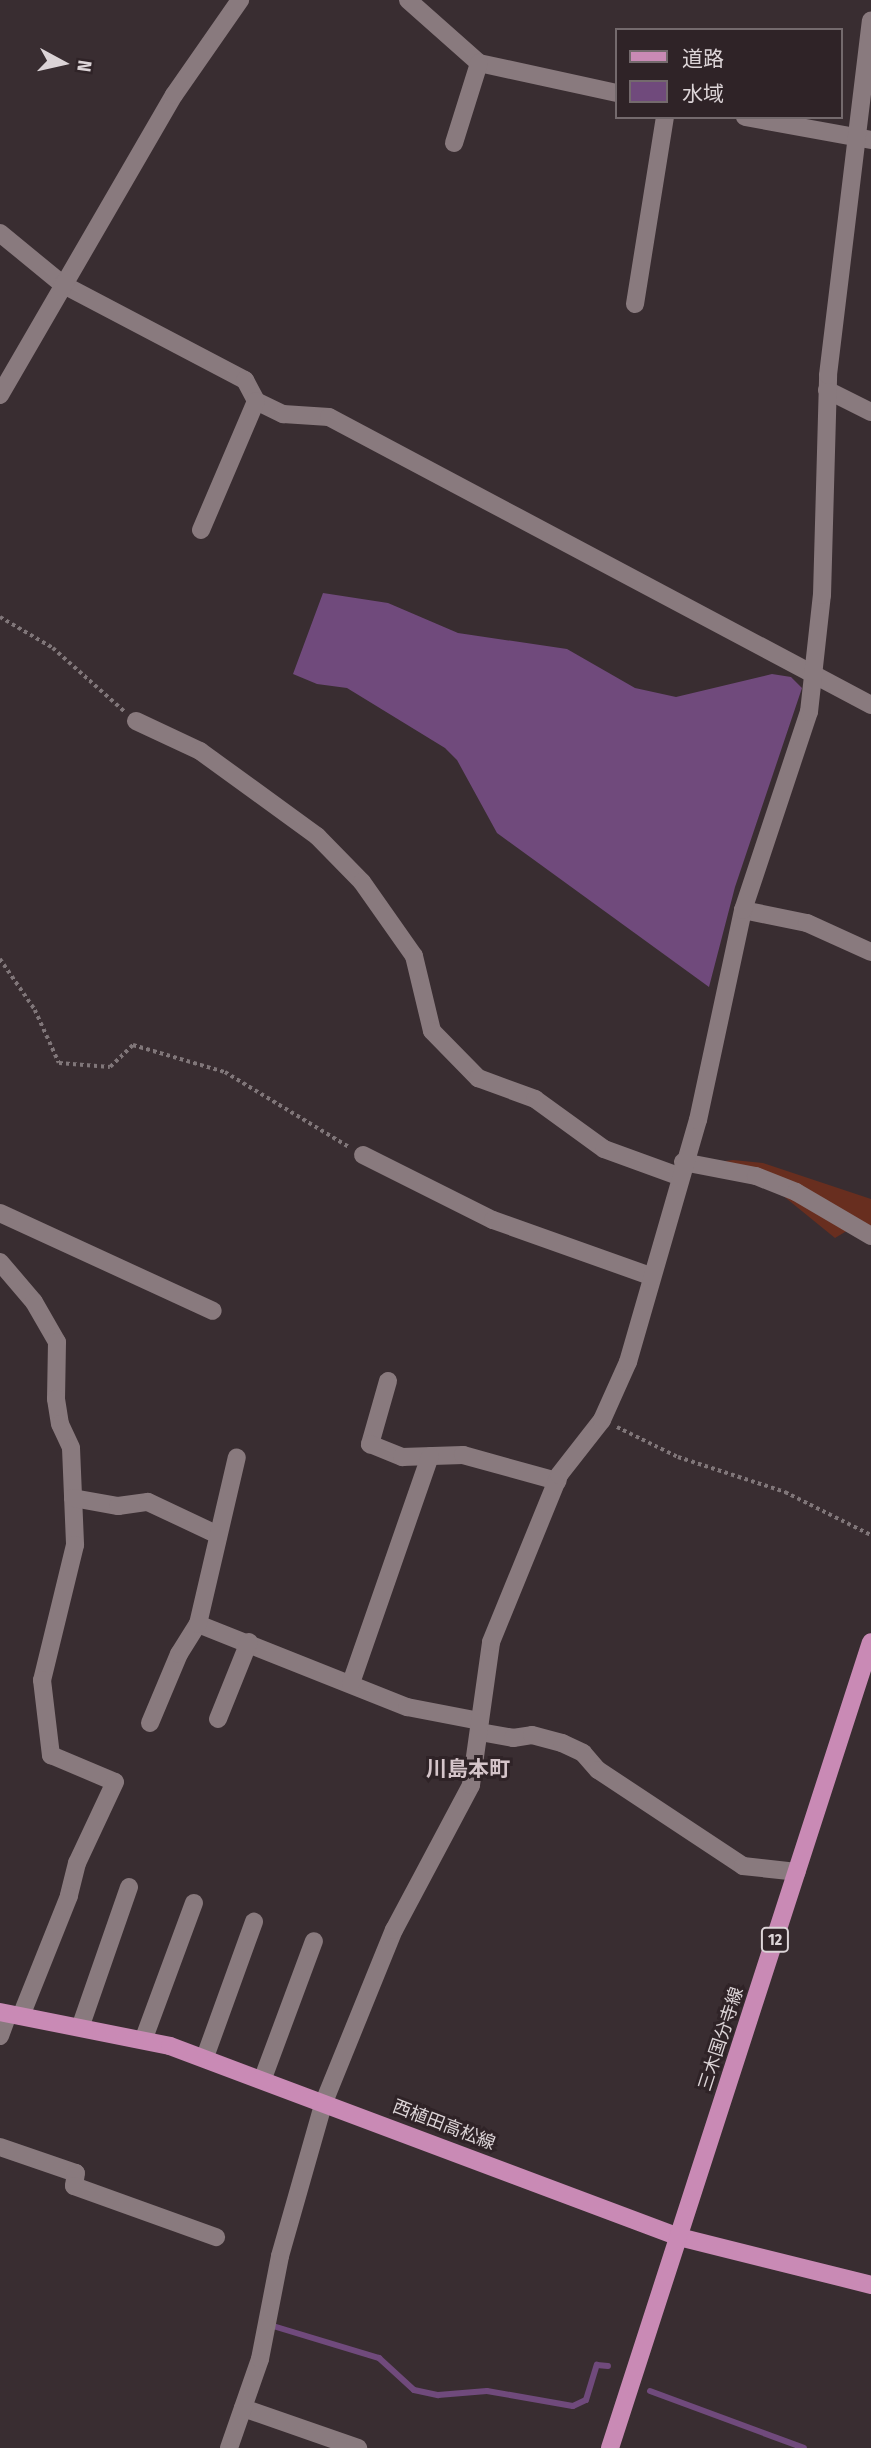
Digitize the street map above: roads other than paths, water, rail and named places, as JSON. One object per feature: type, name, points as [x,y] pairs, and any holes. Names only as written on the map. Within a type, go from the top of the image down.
[{"type":"main road","name":"三木国分寺線","points":[[610,2448],[871,1642]]},
{"type":"main road","name":"西植田高松線","points":[[10,2014],[144,2038],[205,2057],[679,2237],[871,2285]]},
{"type":"street","points":[[0,395],[174,95],[240,0]]},
{"type":"street","points":[[408,0],[479,63],[616,93]]},
{"type":"street","points":[[229,2448],[260,2359],[280,2256],[324,2102],[394,1930],[471,1786],[491,1642],[557,1481],[602,1420],[628,1362],[650,1276],[698,1120],[743,910],[793,768],[813,676],[822,595],[827,390],[864,139],[871,21]]},
{"type":"street","points":[[454,143],[479,63]]},
{"type":"street","points":[[635,304],[665,119]]},
{"type":"street","points":[[756,119],[864,139]]},
{"type":"street","points":[[0,233],[62,285],[244,380],[256,401],[283,414],[329,417],[871,705]]},
{"type":"street","points":[[827,390],[871,412]]},
{"type":"street","points":[[201,530],[256,401]]},
{"type":"street","points":[[136,721],[201,751],[317,836],[362,882],[414,957],[432,1031],[478,1079],[535,1100],[604,1149],[681,1169],[776,1184],[871,1236]]},
{"type":"street","points":[[743,910],[807,923],[871,952]]},
{"type":"street","points":[[362,1155],[493,1220],[650,1276]]},
{"type":"street","points":[[0,1213],[213,1311]]},
{"type":"street","points":[[0,1262],[34,1302],[57,1342],[56,1399],[71,1448],[75,1545],[42,1680],[44,1720],[51,1755],[115,1782],[77,1863],[69,1896],[0,2036]]},
{"type":"street","points":[[388,1381],[370,1444],[402,1457],[464,1455],[557,1481]]},
{"type":"street","points":[[351,1683],[430,1456]]},
{"type":"street","points":[[150,1723],[178,1654],[198,1624],[237,1457]]},
{"type":"street","points":[[74,1498],[118,1506],[148,1502],[218,1535]]},
{"type":"street","points":[[198,1624],[407,1707],[513,1738],[532,1735],[562,1744],[583,1754],[598,1770],[743,1867],[797,1872]]},
{"type":"street","points":[[218,1719],[249,1642]]},
{"type":"street","points":[[81,2025],[129,1887]]},
{"type":"street","points":[[144,2038],[194,1902]]},
{"type":"street","points":[[205,2057],[254,1922]]},
{"type":"street","points":[[263,2078],[314,1941]]},
{"type":"street","points":[[0,2147],[76,2173],[74,2186],[216,2237]]},
{"type":"street","points":[[243,2408],[358,2448]]},
{"type":"water","points":[[323,593],[388,603],[458,633],[567,649],[635,688],[676,697],[772,674],[791,677],[802,688],[735,887],[709,987],[497,833],[457,760],[445,748],[347,688],[317,684],[293,674]]},
{"type":"waterway","points":[[273,2326],[379,2358],[414,2390],[438,2395],[487,2391],[573,2406],[586,2400],[597,2365],[608,2366]]},
{"type":"waterway","points":[[650,2391],[804,2448]]},
{"type":"district","name":"川島本町","points":[[468,1769]]}]
